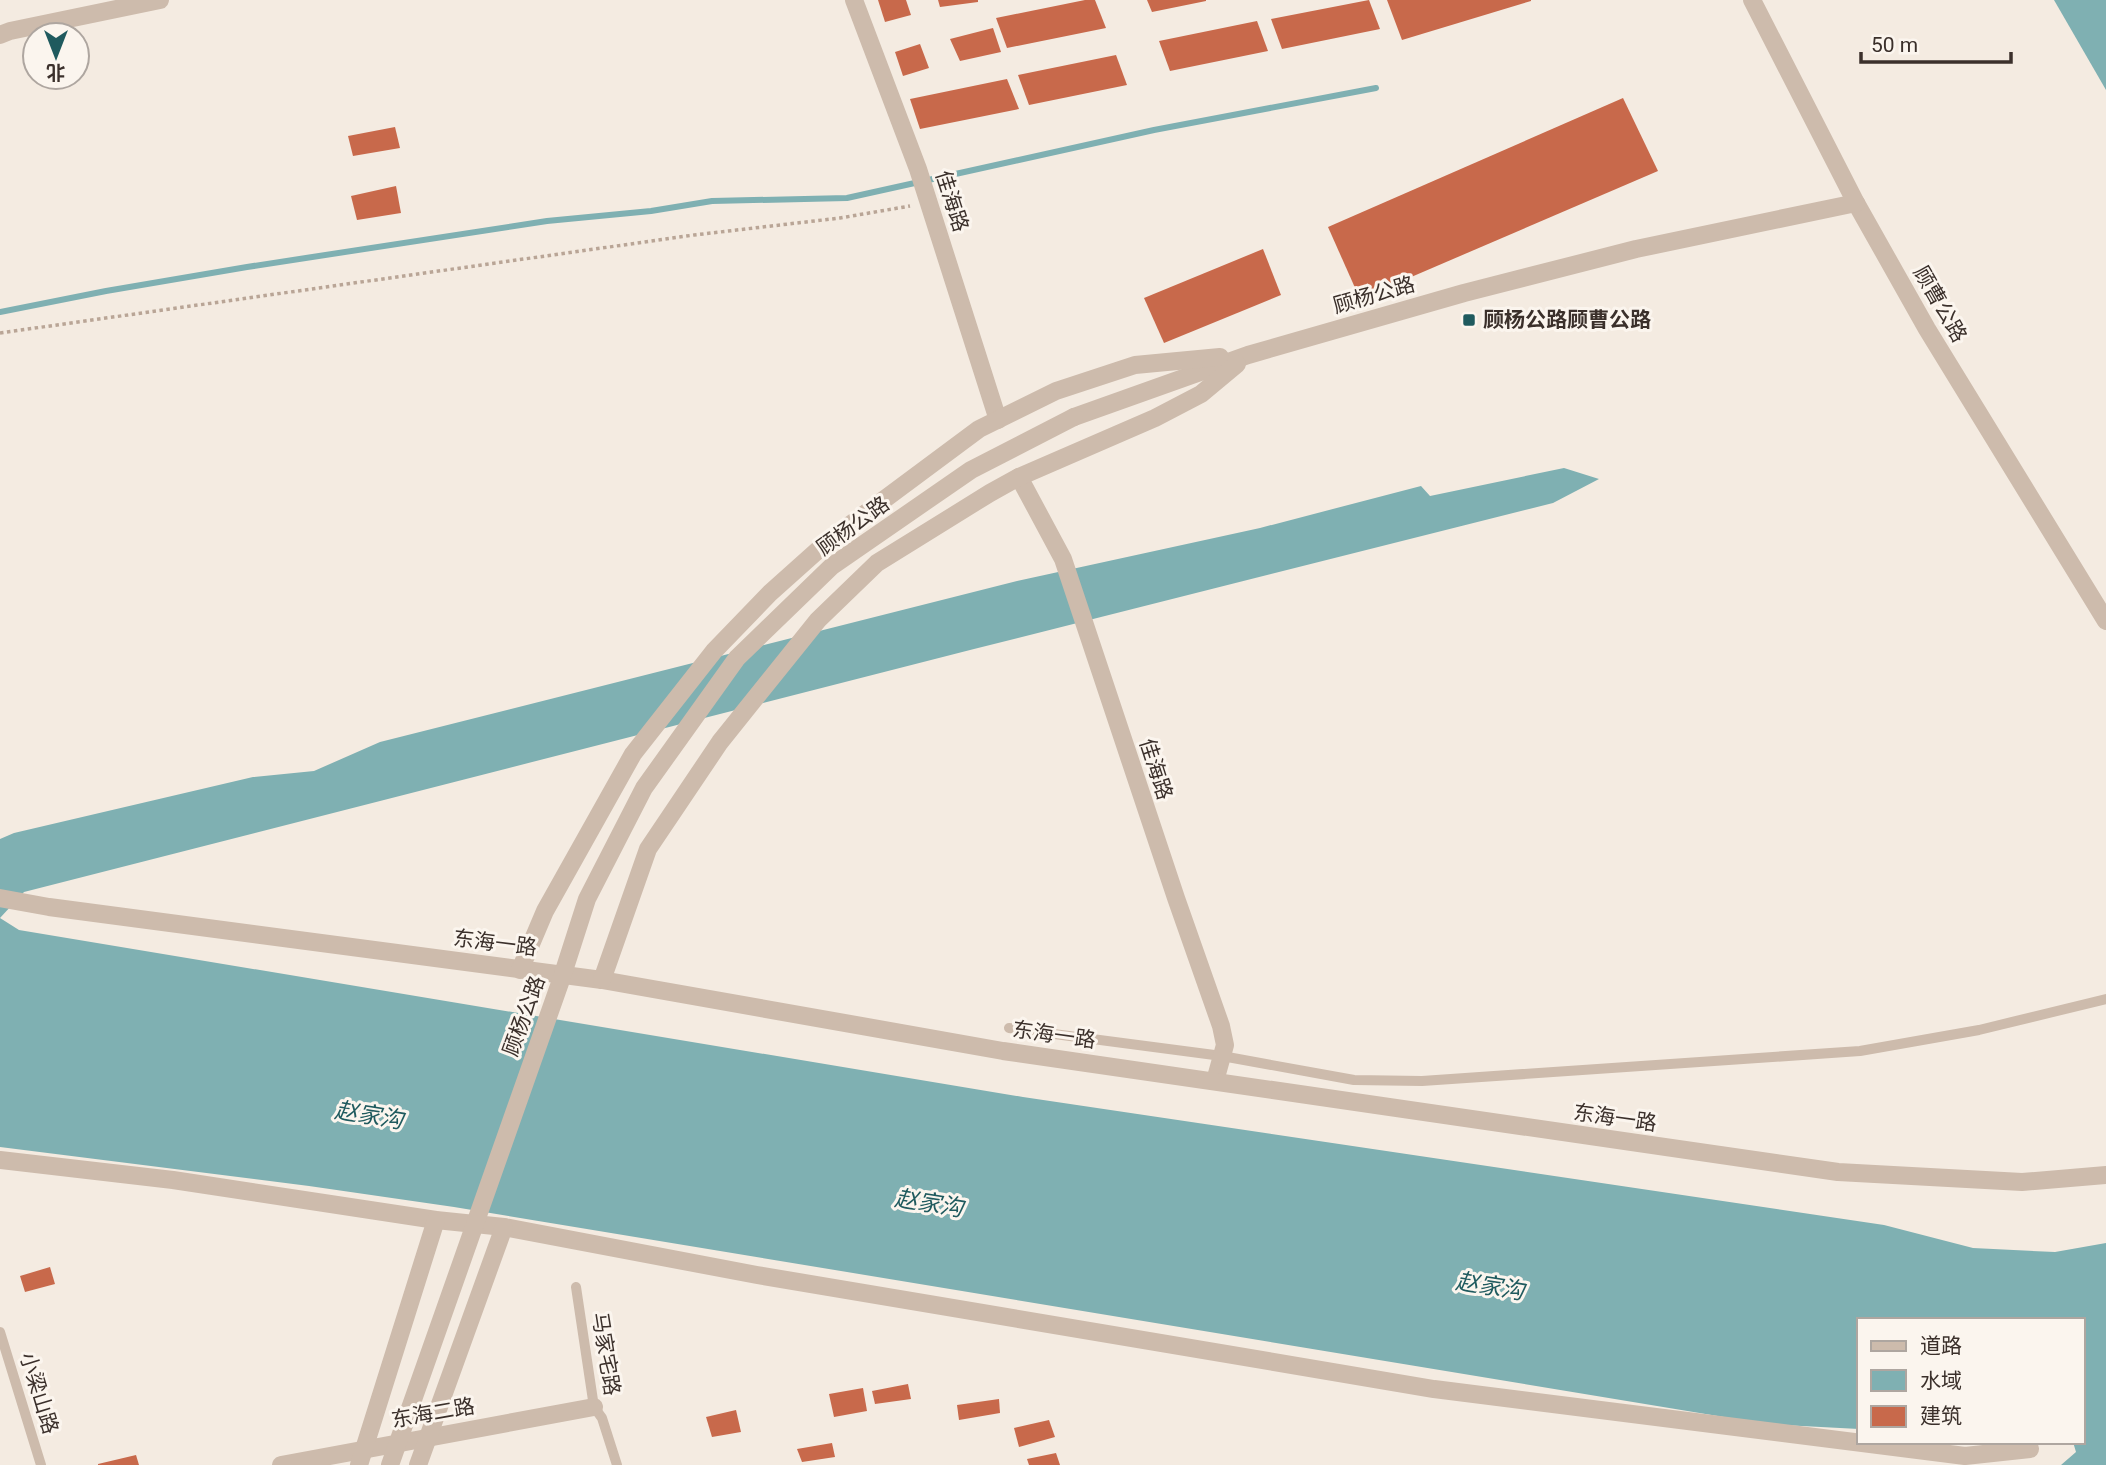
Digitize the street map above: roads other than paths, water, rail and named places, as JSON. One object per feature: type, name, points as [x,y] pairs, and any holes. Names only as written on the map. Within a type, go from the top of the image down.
[{"type":"street","points":[[0,35],[160,0]]},
{"type":"street","name":"佳海路","points":[[854,0],[918,169],[998,420]]},
{"type":"street","name":"顾曹公路","points":[[1752,0],[1856,203],[1927,329],[2106,621]]},
{"type":"street","name":"顾杨公路","points":[[390,1465],[587,899],[644,788],[737,658],[832,566],[971,470],[1074,417],[1248,355],[1464,293],[1636,248],[1856,203]]},
{"type":"street","points":[[520,970],[545,911],[633,754],[714,651],[769,593],[827,542],[979,429],[1056,391],[1135,365],[1248,355]]},
{"type":"street","points":[[603,980],[648,849],[720,741],[818,620],[877,563],[990,492],[1178,406],[1200,394],[1248,355]]},
{"type":"street","name":"佳海路","points":[[1019,477],[1063,559],[1221,1026],[1226,1045],[1214,1081]]},
{"type":"street","name":"东海一路","points":[[0,898],[48,907],[603,980],[1003,1051],[1838,1172],[2022,1182],[2106,1175]]},
{"type":"street","points":[[0,1160],[173,1180],[436,1220],[504,1227],[757,1276],[1434,1389],[1857,1442]]},
{"type":"street","points":[[362,1457],[436,1220]]},
{"type":"street","points":[[418,1465],[504,1227]]},
{"type":"street","name":"东海二路","points":[[281,1465],[362,1457],[429,1437],[594,1407]]},
{"type":"street","points":[[1870,1444],[1965,1456],[2030,1449]]},
{"type":"lane","points":[[1009,1028],[1222,1056],[1354,1080],[1436,1080],[1860,1051],[1979,1030],[2106,999]]},
{"type":"lane","name":"马家宅路","points":[[576,1286],[594,1407],[602,1418],[617,1465]]},
{"type":"lane","name":"小梁山路","points":[[0,1332],[41,1465]]},
{"type":"water","points":[[2054,0],[2106,0],[2106,90]]},
{"type":"water","points":[[1564,468],[1599,479],[1553,503],[24,892],[0,918],[0,839],[14,833],[253,777],[314,771],[380,742],[1017,581],[1260,528],[1421,486],[1430,496]]},
{"type":"water","name":"赵家沟","points":[[0,918],[19,930],[1023,1097],[1884,1225],[1973,1248],[2055,1252],[2106,1243],[2106,1465],[2061,1465],[2076,1452],[2074,1444],[2085,1444],[2085,1318],[1857,1318],[1857,1429],[1766,1424],[454,1207],[0,1147]]},
{"type":"waterway","points":[[0,312],[247,267],[547,221],[651,211],[712,201],[847,198],[1154,130],[1376,88]]},
{"type":"place","name":"顾杨公路顾曹公路","points":[[1469,320]]}]
